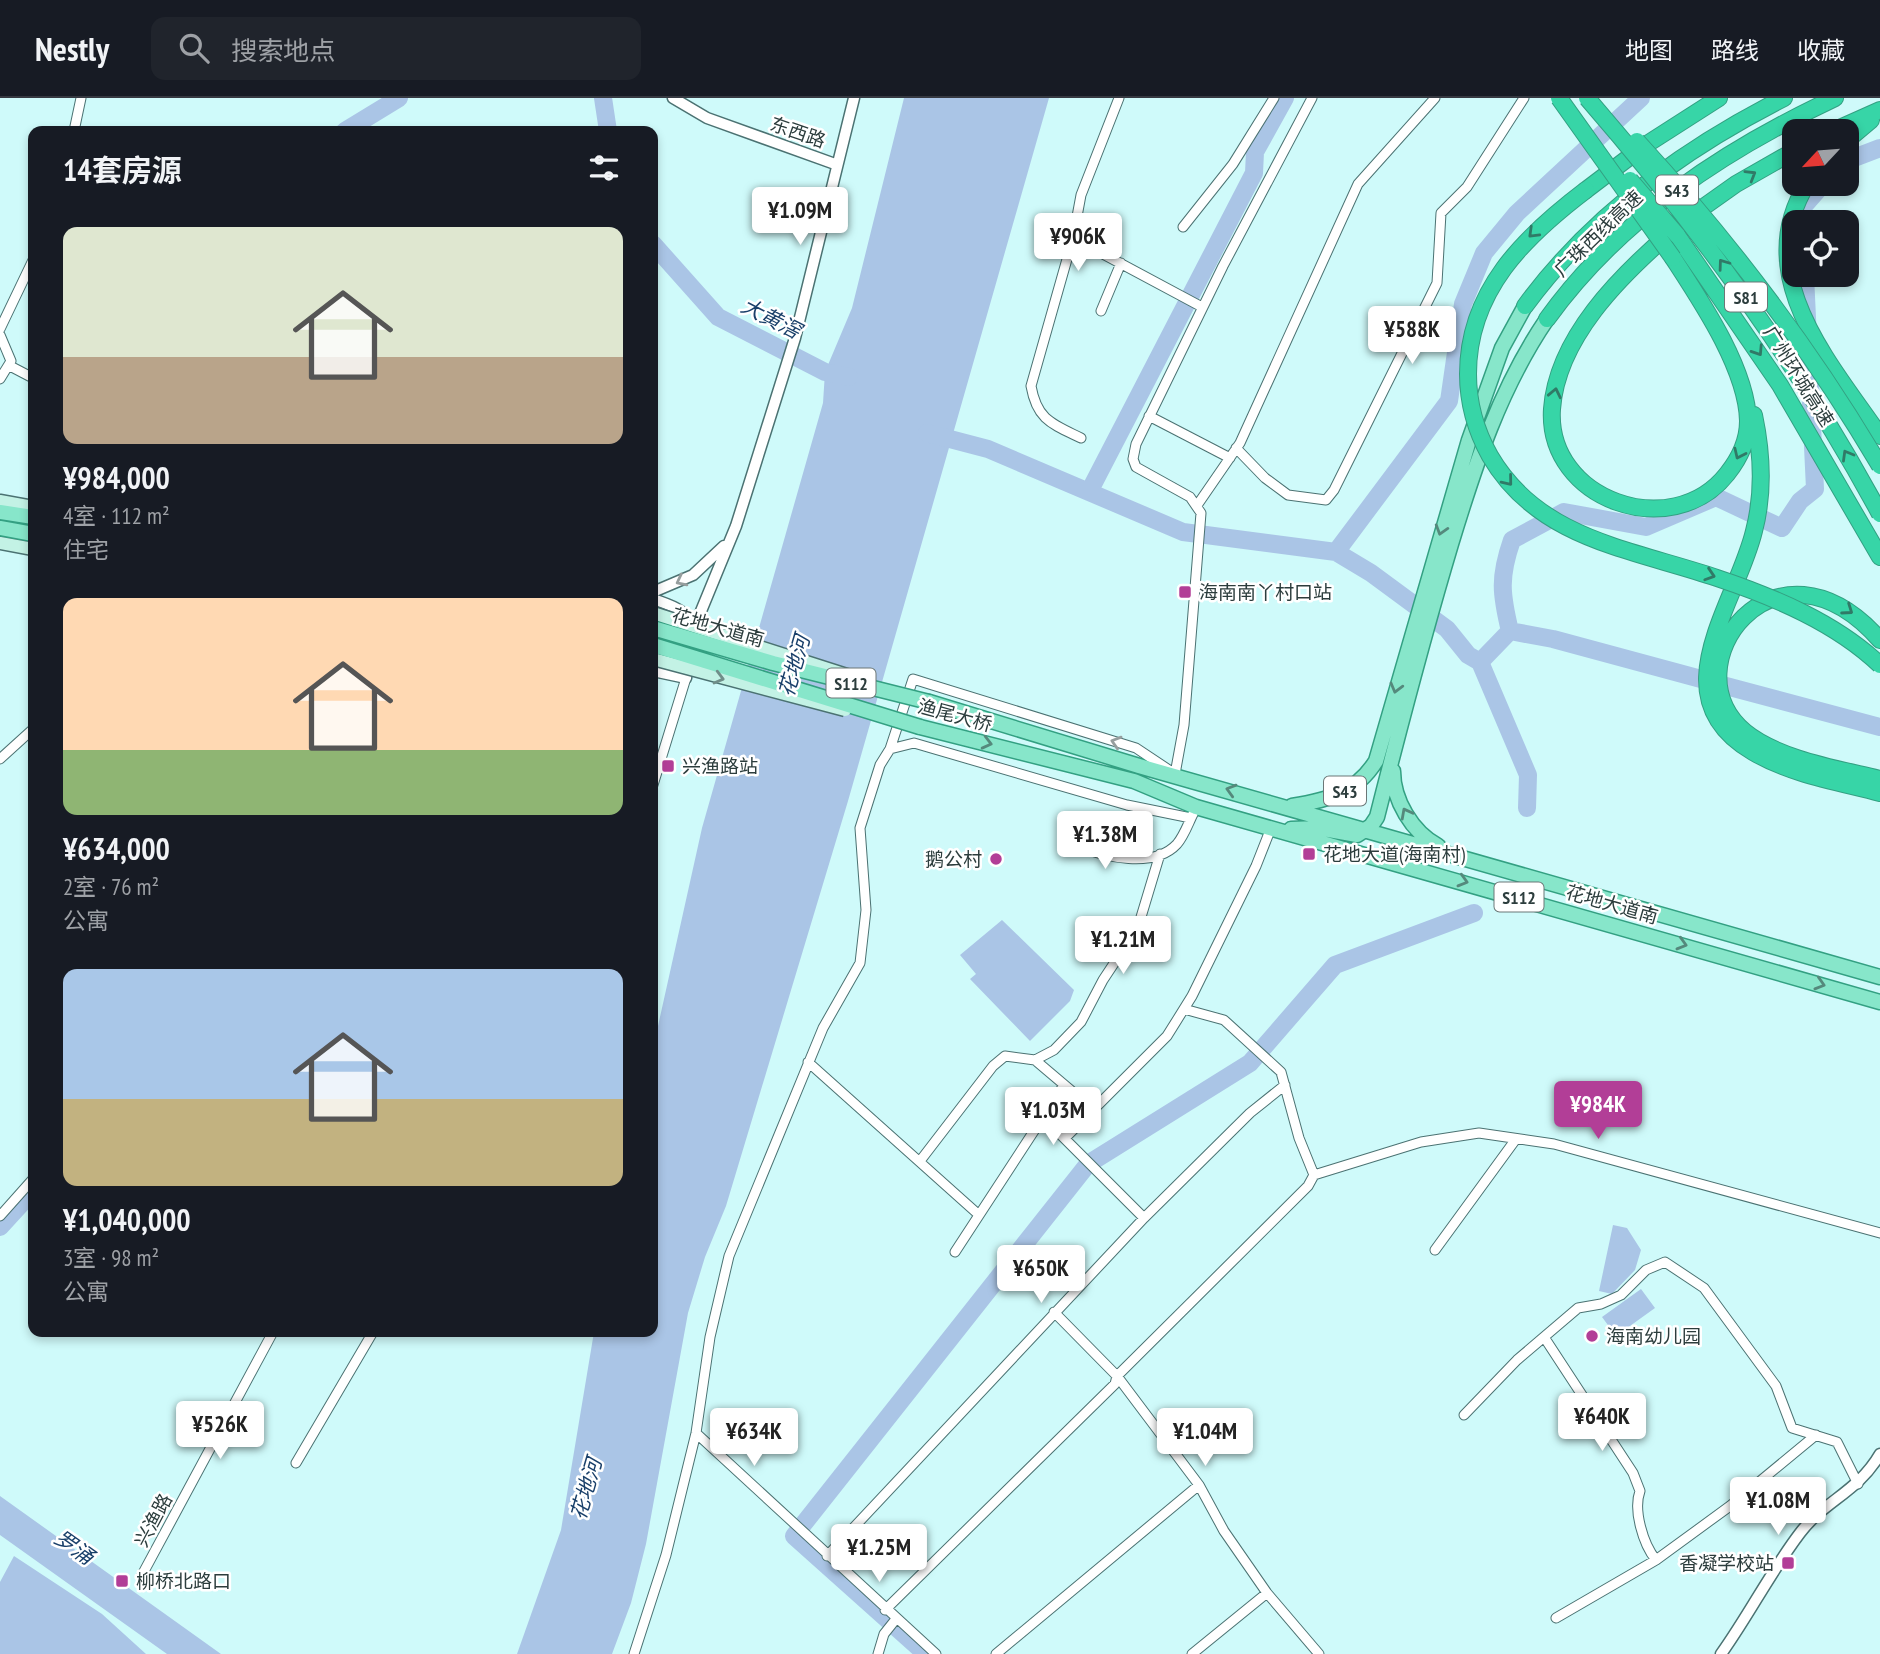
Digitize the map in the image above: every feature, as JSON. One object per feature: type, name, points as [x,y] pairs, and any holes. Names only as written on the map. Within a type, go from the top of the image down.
[{"type":"highway","points":[[1560,98],[1673,258],[1726,340],[1752,405],[1761,479],[1758,512],[1750,547],[1707,657],[1708,691],[1719,720],[1736,740],[1765,758],[1880,793]]},
{"type":"highway","name":"广州环城高速","points":[[1560,98],[1677,235],[1751,338],[1814,439],[1880,558]]},
{"type":"highway","name":"广州环城高速","points":[[1587,98],[1684,213],[1759,314],[1837,437],[1880,514]]},
{"type":"highway","points":[[1598,98],[1674,181],[1740,261],[1807,351],[1880,466]]},
{"type":"highway","points":[[1719,98],[1644,146],[1586,190],[1545,223],[1511,257],[1487,292],[1473,327],[1468,355],[1470,399],[1478,431],[1498,469],[1530,504],[1565,528],[1599,543],[1704,573],[1770,598],[1831,630],[1880,665]]},
{"type":"highway","name":"广珠西线高速","points":[[1525,306],[1572,251],[1631,197],[1716,136],[1784,98]]},
{"type":"highway","name":"广珠西线高速","points":[[1547,319],[1604,251],[1669,196],[1749,142],[1835,98]]},
{"type":"highway","points":[[1859,120],[1880,112]]},
{"type":"highway","points":[[1859,130],[1880,112]]},
{"type":"highway","points":[[1673,258],[1710,319],[1731,362],[1747,413],[1746,437],[1728,473],[1697,499],[1659,509],[1620,504],[1586,486],[1570,469],[1558,447],[1552,408],[1563,364],[1595,311],[1665,237],[1713,199],[1782,158]]},
{"type":"highway","points":[[1801,196],[1791,215],[1787,265],[1797,305],[1822,352],[1880,436]]},
{"type":"highway","points":[[1880,640],[1843,606],[1807,594],[1787,595],[1764,603],[1750,612],[1733,630],[1719,666],[1725,704],[1740,727],[1764,744],[1880,779]]},
{"type":"main road","name":"广珠西线高速","points":[[1418,633],[1483,396],[1507,336],[1525,306]]},
{"type":"main road","name":"广珠西线高速","points":[[1431,589],[1499,406],[1519,363],[1547,319]]},
{"type":"main road","points":[[0,501],[28,506]]},
{"type":"main road","points":[[0,512],[28,516]]},
{"type":"main road","points":[[0,528],[28,533]]},
{"type":"main road","points":[[0,543],[27,548]]},
{"type":"main road","points":[[658,615],[929,702]]},
{"type":"main road","name":"花地大道南","points":[[658,629],[773,663],[929,702],[1139,766],[1175,774],[1880,977]]},
{"type":"main road","name":"S43","points":[[1367,829],[1377,817],[1395,751],[1418,633]]},
{"type":"main road","name":"S43","points":[[1287,807],[1328,799],[1353,788],[1366,776],[1381,746],[1418,633]]},
{"type":"main road","name":"花地大道南","points":[[658,646],[768,678]]},
{"type":"main road","points":[[658,660],[817,704],[920,727]]},
{"type":"main road","name":"渔尾大桥","points":[[768,678],[920,727],[1133,781]]},
{"type":"main road","points":[[1395,751],[1393,783],[1412,824],[1433,844],[1455,855]]},
{"type":"main road","name":"花地大道南","points":[[1133,781],[1193,812],[1275,829],[1880,1002]]},
{"type":"main road","points":[[1275,829],[1292,824],[1287,807]]},
{"type":"main road","points":[[1275,829],[1318,828],[1346,835],[1367,829]]},
{"type":"street","points":[[75,126],[81,98]]},
{"type":"street","name":"东西路","points":[[673,98],[707,118],[835,164]]},
{"type":"street","points":[[658,770],[686,678],[693,634],[736,526],[780,390],[795,338],[835,164],[854,98]]},
{"type":"street","points":[[1081,438],[1055,426],[1035,408],[1031,386],[1073,238],[1081,195],[1118,98]]},
{"type":"street","points":[[1183,227],[1233,164],[1274,98]]},
{"type":"street","points":[[1199,509],[1136,467],[1133,459],[1136,444],[1198,305],[1312,98]]},
{"type":"street","points":[[634,1654],[666,1555],[696,1433],[710,1337],[729,1256],[823,1028],[860,963],[866,910],[860,828],[880,765],[891,748],[913,680],[1136,748],[1175,774],[1184,725],[1198,556],[1199,509],[1237,448],[1359,184],[1435,98]]},
{"type":"street","points":[[1237,448],[1265,478],[1288,495],[1326,500],[1335,490],[1437,283],[1441,213],[1467,187],[1524,98]]},
{"type":"street","points":[[1073,238],[1198,305]]},
{"type":"street","points":[[1101,311],[1121,264]]},
{"type":"street","points":[[0,329],[28,270]]},
{"type":"street","points":[[0,335],[9,356],[10,366],[0,379]]},
{"type":"street","points":[[10,366],[28,375]]},
{"type":"street","points":[[1149,416],[1230,458]]},
{"type":"street","points":[[658,590],[693,575],[716,555],[736,526]]},
{"type":"street","name":"花地大道南","points":[[658,601],[681,609],[690,622],[693,634]]},
{"type":"street","points":[[658,672],[686,678]]},
{"type":"street","points":[[0,759],[28,734]]},
{"type":"street","points":[[891,748],[914,743],[1128,805],[1193,812],[1178,843],[1160,854],[1121,858],[1098,855],[1078,846]]},
{"type":"street","points":[[1065,1138],[1167,1036],[1184,1009],[1275,829]]},
{"type":"street","points":[[1035,1060],[1054,1050],[1081,1022],[1103,980],[1139,927],[1160,854]]},
{"type":"street","points":[[1184,1009],[1224,1020],[1281,1072],[1299,1138],[1314,1175]]},
{"type":"street","points":[[920,1161],[993,1066],[1005,1056],[1035,1060],[1094,1110]]},
{"type":"street","points":[[808,1062],[979,1214]]},
{"type":"street","points":[[955,1252],[1064,1085]]},
{"type":"street","points":[[827,1556],[1144,1218],[1251,1113],[1285,1085]]},
{"type":"street","points":[[1043,1117],[1101,1171],[1144,1218]]},
{"type":"street","points":[[885,1610],[1115,1384],[1117,1376],[1308,1186],[1314,1175],[1421,1142],[1479,1133],[1554,1144],[1880,1233]]},
{"type":"street","points":[[1435,1250],[1516,1139]]},
{"type":"street","points":[[0,1216],[28,1185]]},
{"type":"street","points":[[1464,1415],[1517,1360],[1578,1308],[1601,1304],[1621,1295],[1646,1270],[1665,1262],[1704,1289],[1776,1386],[1792,1428],[1837,1442],[1858,1484]]},
{"type":"street","points":[[1054,1312],[1117,1376],[1199,1485],[1224,1531],[1267,1593],[1319,1654]]},
{"type":"street","name":"兴渔路","points":[[142,1575],[270,1337]]},
{"type":"street","points":[[296,1464],[370,1337]]},
{"type":"street","points":[[1544,1338],[1633,1473],[1640,1491],[1636,1503],[1650,1553],[1656,1560]]},
{"type":"street","points":[[696,1433],[885,1610],[936,1654]]},
{"type":"street","points":[[1556,1618],[1656,1560],[1730,1506],[1816,1435]]},
{"type":"street","points":[[1721,1654],[1750,1614],[1802,1530],[1858,1484],[1880,1454]]},
{"type":"street","points":[[996,1654],[1199,1485]]},
{"type":"street","points":[[1192,1654],[1267,1593]]},
{"type":"street","points":[[878,1654],[884,1634],[896,1619]]},
{"type":"water","name":"花地河","points":[[904,98],[1049,98],[848,801],[726,1206],[705,1257],[688,1313],[646,1544],[631,1603],[612,1654],[517,1654],[561,1530],[593,1337],[658,1337],[658,1026],[702,828],[823,403],[825,372],[852,308]]},
{"type":"water","points":[[1002,920],[1074,990],[1070,1001],[1030,1041],[970,979],[976,974],[960,955]]},
{"type":"water","points":[[1613,1225],[1627,1228],[1641,1250],[1635,1270],[1612,1294],[1599,1291]]},
{"type":"water","points":[[1641,1289],[1655,1308],[1616,1336],[1602,1317]]},
{"type":"water","points":[[0,1496],[221,1654],[167,1654],[0,1535]]},
{"type":"water","points":[[14,1556],[102,1614],[146,1654],[0,1654],[0,1582]]},
{"type":"waterway","points":[[353,126],[399,98]]},
{"type":"waterway","name":"大黄滘","points":[[603,98],[607,126]]},
{"type":"waterway","points":[[1089,492],[1254,173],[1255,152],[1285,98]]},
{"type":"waterway","points":[[1336,552],[1449,401],[1463,304],[1484,253],[1517,213],[1641,98]]},
{"type":"waterway","points":[[1859,156],[1880,148]]},
{"type":"waterway","points":[[1802,210],[1812,196]]},
{"type":"waterway","name":"大黄滘","points":[[658,250],[718,317],[825,372],[849,377]]},
{"type":"waterway","points":[[1480,662],[1510,631],[1503,575],[1512,540],[1564,512],[1646,527],[1716,497],[1782,528],[1800,501],[1815,489],[1806,287]]},
{"type":"waterway","points":[[927,433],[988,449],[1183,532],[1336,552],[1371,573],[1447,629],[1468,655],[1480,662],[1528,775],[1527,808]]},
{"type":"waterway","points":[[1510,631],[1553,639],[1701,679]]},
{"type":"waterway","points":[[1726,686],[1880,727]]},
{"type":"waterway","points":[[926,1654],[794,1536],[1088,1164],[1250,1063],[1335,965],[1474,913]]},
{"type":"waterway","points":[[0,1227],[28,1196]]},
{"type":"place","name":"海南南丫村口站","points":[[1185,592]]},
{"type":"place","name":"兴渔路站","points":[[668,766]]},
{"type":"place","name":"花地大道(海南村)","points":[[1309,854]]},
{"type":"place","name":"鹅公村","points":[[996,859]]},
{"type":"place","name":"海南幼儿园","points":[[1592,1336]]},
{"type":"place","name":"香凝学校站","points":[[1788,1563]]},
{"type":"place","name":"柳桥北路口","points":[[122,1581]]},
{"type":"water label","name":"罗涌","points":[[74,1547]]}]
